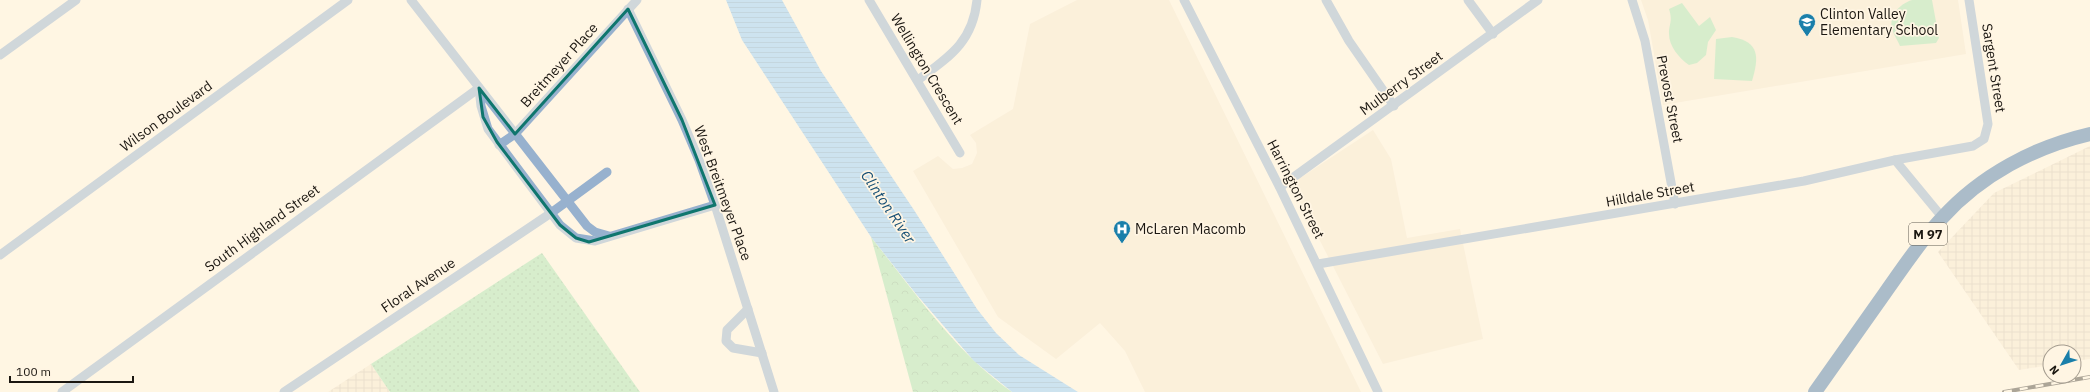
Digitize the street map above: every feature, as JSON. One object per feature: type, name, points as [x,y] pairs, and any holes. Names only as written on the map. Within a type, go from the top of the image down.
[{"type":"main road","name":"M 97","points":[[1815,392],[1910,258],[1942,217],[1976,187],[2014,162],[2048,146],[2090,134]]},
{"type":"street","points":[[0,55],[76,0]]},
{"type":"street","name":"Wilson Boulevard","points":[[0,254],[348,0]]},
{"type":"street","points":[[411,0],[590,230],[610,237]]},
{"type":"street","name":"Breitmeyer Place","points":[[499,145],[515,134],[637,0]]},
{"type":"street","name":"Wellington Crescent","points":[[869,0],[918,80],[960,153]]},
{"type":"street","points":[[918,80],[947,58],[961,44],[970,30],[976,0]]},
{"type":"street","name":"Harrington Street","points":[[1184,0],[1280,187],[1378,392]]},
{"type":"street","points":[[1326,0],[1349,40],[1394,106]]},
{"type":"street","points":[[1468,0],[1492,34]]},
{"type":"street","name":"Mulberry Street","points":[[1280,187],[1394,106],[1538,0]]},
{"type":"street","name":"Prevost Street","points":[[1632,0],[1645,41],[1676,204]]},
{"type":"street","name":"Sargent Street","points":[[1969,0],[1988,124],[1988,132],[1984,139]]},
{"type":"street","name":"West Breitmeyer Place","points":[[628,9],[682,120],[715,205],[774,392]]},
{"type":"street","points":[[479,88],[483,117],[488,129],[550,212],[569,234],[580,239],[595,241],[715,205]]},
{"type":"street","name":"South Highland Street","points":[[62,392],[479,88]]},
{"type":"street","name":"Hilldale Street","points":[[1318,264],[1804,181],[1895,160],[1973,146],[1984,139]]},
{"type":"street","points":[[1895,160],[1942,217]]},
{"type":"street","name":"Floral Avenue","points":[[284,392],[567,201],[607,172]]},
{"type":"street","points":[[748,309],[727,330],[726,341],[733,348],[762,353]]},
{"type":"highlighted area","points":[[628,9],[682,120],[715,205],[589,242],[576,238],[560,225],[497,142],[483,117],[479,88],[515,134]]},
{"type":"shaded area","name":"McLaren Macomb","points":[[1077,0],[1169,0],[1361,392],[1145,392],[1125,351],[1100,323],[1056,359],[998,317],[913,171],[938,156],[953,169],[962,168],[972,164],[977,153],[976,143],[970,135],[1013,109],[1030,24]]},
{"type":"shaded area","name":"Clinton Valley Elementary School","points":[[1641,0],[1958,0],[1966,54],[1663,105],[1648,20]]},
{"type":"shaded area","points":[[1373,130],[1391,159],[1407,238],[1460,229],[1483,339],[1383,364],[1291,184]]},
{"type":"shaded area","points":[[2090,146],[2090,359],[2082,360],[2082,344],[2042,344],[2042,366],[2019,370],[1938,252],[1994,193]]},
{"type":"shaded area","points":[[371,364],[390,392],[328,392]]},
{"type":"green space","points":[[1912,0],[1932,0],[1939,38],[1936,43],[1900,46],[1893,32],[1893,16],[1899,8]]},
{"type":"green space","points":[[1682,3],[1699,26],[1710,17],[1716,30],[1708,42],[1706,55],[1697,63],[1689,65],[1675,51],[1669,38],[1671,20],[1669,9]]},
{"type":"green space","points":[[1732,37],[1741,39],[1748,43],[1755,52],[1756,65],[1752,81],[1714,79],[1716,39]]},
{"type":"green space","points":[[871,237],[919,299],[954,340],[972,359],[1012,392],[913,392]]},
{"type":"green space","points":[[542,253],[640,392],[390,392],[371,364]]},
{"type":"water","name":"Clinton River","points":[[726,0],[782,0],[821,71],[914,210],[977,309],[996,333],[1019,355],[1078,392],[1012,392],[974,361],[916,294],[871,237],[742,40]]},
{"type":"railway","points":[[2004,392],[2090,377]]},
{"type":"place","name":"Clinton Valley Elementary School","points":[[1807,37]]},
{"type":"place","name":"McLaren Macomb","points":[[1122,244]]}]
